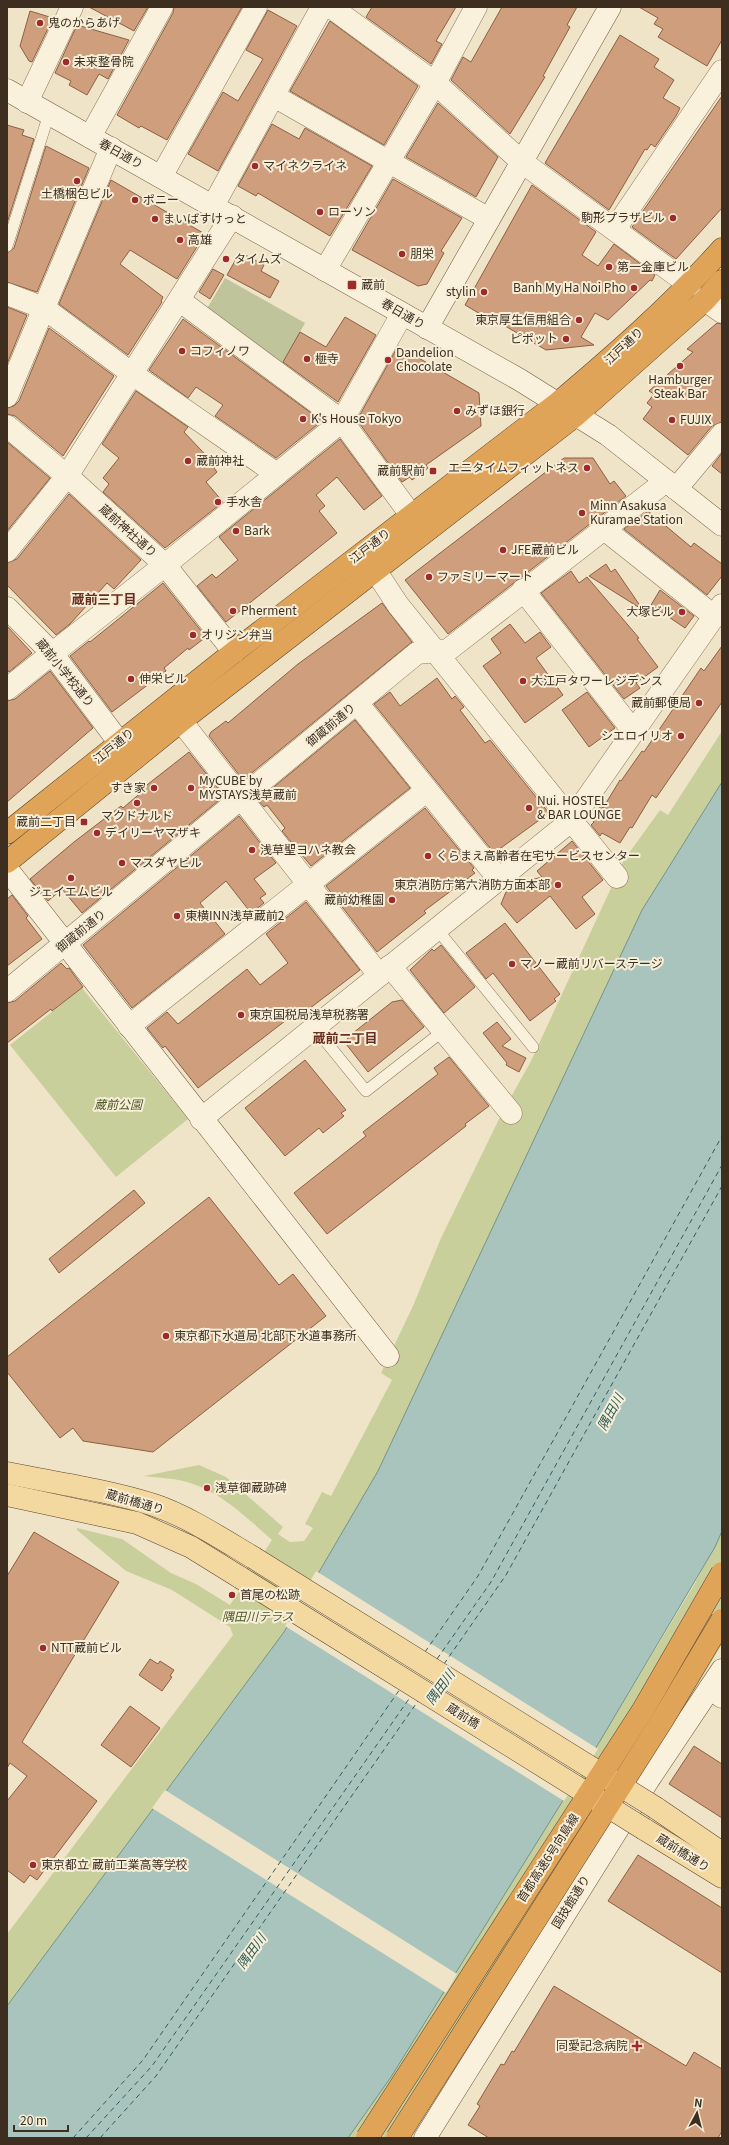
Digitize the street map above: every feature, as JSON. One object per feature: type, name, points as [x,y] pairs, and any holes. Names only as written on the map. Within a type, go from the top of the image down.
[{"type":"highway","name":"江戸通り","points":[[7,862],[181,720],[576,415],[697,292],[722,249]]},
{"type":"highway","name":"江戸通り","points":[[7,833],[119,742],[558,403],[602,366],[697,292],[722,281]]},
{"type":"highway","name":"首都高速6号向島線","points":[[367,2138],[643,1710],[722,1573]]},
{"type":"highway","name":"首都高速6号向島線","points":[[397,2138],[663,1720],[722,1620]]},
{"type":"main road","name":"蔵前橋通り","points":[[7,1474],[124,1496],[155,1506],[188,1520],[254,1558]]},
{"type":"main road","name":"蔵前橋通り","points":[[7,1495],[137,1523],[191,1546],[241,1578]]},
{"type":"main road","name":"蔵前橋","points":[[254,1558],[656,1808]]},
{"type":"main road","name":"蔵前橋","points":[[241,1578],[644,1829]]},
{"type":"main road","name":"蔵前橋通り","points":[[656,1808],[722,1853]]},
{"type":"main road","name":"蔵前橋通り","points":[[644,1829],[722,1877]]},
{"type":"street","points":[[27,102],[72,7]]},
{"type":"street","points":[[90,137],[162,7]]},
{"type":"street","points":[[161,177],[256,7]]},
{"type":"street","points":[[7,551],[67,476],[131,373],[179,300],[222,211],[274,96],[322,7]]},
{"type":"street","points":[[331,7],[435,83],[522,162],[616,229],[722,312]]},
{"type":"street","points":[[325,270],[387,162],[435,83],[476,7]]},
{"type":"street","points":[[427,328],[610,7]]},
{"type":"street","points":[[616,229],[722,71]]},
{"type":"street","name":"春日通り","points":[[7,90],[558,403],[608,435],[722,525]]},
{"type":"street","points":[[274,96],[489,219]]},
{"type":"street","points":[[7,396],[111,148]]},
{"type":"street","points":[[7,294],[44,308],[131,373],[277,474]]},
{"type":"street","points":[[179,300],[342,421],[411,515]]},
{"type":"street","points":[[7,689],[342,421],[402,314]]},
{"type":"street","name":"蔵前神社通り","points":[[7,426],[67,476],[165,564],[234,652]]},
{"type":"street","name":"御蔵前通り","points":[[7,991],[417,653],[448,650],[523,590],[604,529],[671,485],[722,434]]},
{"type":"street","points":[[201,1119],[498,878],[571,821],[718,611],[604,529]]},
{"type":"street","points":[[375,570],[398,605],[617,877]]},
{"type":"street","points":[[523,590],[634,732]]},
{"type":"street","name":"蔵前小学校通り","points":[[7,608],[52,653],[119,742]]},
{"type":"street","points":[[357,703],[426,791],[498,878]]},
{"type":"street","points":[[181,720],[241,799],[309,883],[384,970],[443,1031],[511,1113]]},
{"type":"street","points":[[129,1026],[426,791]]},
{"type":"street","points":[[7,869],[201,1119],[388,1356]]},
{"type":"street","name":"国技館通り","points":[[425,2138],[649,1779],[716,1693],[722,1670]]},
{"type":"lane","points":[[7,246],[50,114]]},
{"type":"lane","points":[[436,928],[533,1047]]},
{"type":"lane","points":[[314,1027],[366,1091],[443,1031]]},
{"type":"green space","points":[[225,278],[305,323],[280,368],[205,312]]},
{"type":"green space","name":"隅田川テラス","points":[[722,731],[722,782],[642,910],[378,1471],[284,1632],[7,2006],[7,1934],[233,1635],[230,1627],[172,1590],[126,1571],[77,1530],[77,1528],[122,1539],[171,1573],[196,1584],[230,1605],[272,1540],[234,1507],[201,1487],[179,1480],[144,1476],[199,1465],[226,1477],[283,1527],[278,1534],[290,1542],[304,1541],[313,1528],[305,1524],[322,1492],[331,1496],[392,1380],[381,1373],[413,1306],[441,1238],[502,1113],[531,1061],[624,860],[660,810],[668,815]]},
{"type":"green space","name":"蔵前公園","points":[[82,988],[188,1119],[116,1177],[10,1045]]},
{"type":"green space","points":[[722,1531],[722,1644],[666,1738],[410,2138],[348,2138],[391,2077],[600,1741],[694,1585]]},
{"type":"water","name":"隅田川","points":[[722,782],[722,1531],[715,1547],[600,1741],[391,2077],[348,2138],[7,2138],[7,2006],[284,1632],[378,1471],[642,910]]},
{"type":"pier","points":[[316,1571],[598,1749],[564,1801],[285,1626]]},
{"type":"pier","points":[[165,1790],[457,1974],[446,1993],[152,1808]]},
{"type":"building","points":[[89,7],[148,7],[134,31]]},
{"type":"building","points":[[174,7],[242,7],[167,140],[141,126],[139,128],[117,115],[173,13]]},
{"type":"building","points":[[372,7],[456,7],[436,41],[442,44],[431,64],[366,17]]},
{"type":"building","points":[[502,7],[577,7],[567,25],[570,27],[543,76],[545,77],[510,134],[451,80],[463,57],[471,62]]},
{"type":"building","points":[[639,7],[722,7],[722,40],[707,66],[658,37],[663,29],[654,24],[658,18]]},
{"type":"building","points":[[268,10],[297,26],[218,171],[188,154],[223,92],[238,101],[263,59],[246,50]]},
{"type":"building","points":[[30,11],[53,18],[32,62],[29,61],[20,46]]},
{"type":"building","points":[[330,21],[418,86],[384,145],[290,91]]},
{"type":"building","points":[[77,25],[129,40],[108,79],[99,74],[87,95],[69,85],[71,81],[55,73]]},
{"type":"building","points":[[620,35],[659,59],[654,67],[674,80],[663,98],[680,108],[655,147],[651,144],[647,150],[645,149],[609,210],[545,163]]},
{"type":"building","name":"駒形プラザビル","points":[[722,96],[722,208],[676,259],[632,227]]},
{"type":"building","points":[[438,103],[498,157],[476,197],[406,157]]},
{"type":"building","points":[[272,124],[299,139],[305,128],[372,166],[330,236],[258,193],[256,196],[238,186]]},
{"type":"building","points":[[7,125],[24,130],[22,135],[34,139],[7,223]]},
{"type":"building","points":[[46,146],[89,168],[37,292],[7,282],[7,253],[14,248]]},
{"type":"building","points":[[393,179],[462,218],[441,251],[444,253],[427,284],[418,286],[352,250]]},
{"type":"building","points":[[111,180],[205,234],[177,279],[130,250],[120,264],[163,297],[162,302],[128,355],[59,304]]},
{"type":"building","points":[[532,185],[596,232],[582,255],[598,266],[614,244],[655,275],[652,281],[650,280],[608,320],[595,313],[581,337],[594,345],[546,350],[483,313],[482,315],[465,305]]},
{"type":"building","points":[[240,252],[264,265],[261,271],[279,281],[270,298],[227,275]]},
{"type":"building","points":[[213,269],[224,275],[210,299],[199,292]]},
{"type":"building","points":[[7,307],[27,315],[7,364]]},
{"type":"building","points":[[345,317],[376,335],[338,402],[283,362],[300,332],[326,347]]},
{"type":"building","points":[[183,319],[322,421],[276,458],[215,416],[223,405],[196,387],[188,398],[149,370]]},
{"type":"building","points":[[717,323],[722,324],[722,422],[712,426],[688,455],[643,419],[652,407],[647,403],[654,394],[649,391],[693,352],[687,349]]},
{"type":"building","points":[[49,328],[114,376],[63,456],[15,416],[7,414],[7,408],[14,406],[19,401]]},
{"type":"building","points":[[398,346],[479,393],[481,426],[426,465],[428,468],[412,480],[410,477],[402,482],[357,420]]},
{"type":"building","points":[[136,391],[188,427],[184,432],[216,466],[214,468],[217,472],[206,482],[223,502],[165,548],[103,492],[109,484],[103,478],[119,458],[102,444]]},
{"type":"building","points":[[340,439],[382,496],[364,510],[337,477],[316,495],[325,506],[319,511],[337,533],[226,622],[197,586],[212,574],[216,578],[238,560],[219,537]]},
{"type":"building","points":[[7,442],[50,478],[7,531]]},
{"type":"building","points":[[722,453],[722,474],[712,466]]},
{"type":"building","name":"JFE蔵前ビル","points":[[564,458],[593,458],[610,484],[614,481],[626,496],[448,634],[405,580]]},
{"type":"building","points":[[69,494],[141,560],[114,589],[107,583],[70,624],[56,635],[7,585],[7,563],[17,559]]},
{"type":"building","points":[[648,511],[691,547],[694,543],[722,564],[722,576],[707,595],[624,529]]},
{"type":"building","points":[[606,564],[611,572],[615,569],[643,610],[589,576]]},
{"type":"building","points":[[571,571],[579,583],[587,577],[639,638],[637,639],[658,667],[636,683],[640,688],[624,699],[541,593]]},
{"type":"building","points":[[163,583],[206,637],[189,650],[188,648],[164,668],[166,671],[112,712],[70,656],[89,641],[90,642]]},
{"type":"building","points":[[660,590],[694,616],[685,628],[651,605]]},
{"type":"building","points":[[382,603],[412,642],[243,780],[209,736],[211,732],[226,721],[228,723],[298,664]]},
{"type":"building","name":"大江戸タワーレジデンス","points":[[510,624],[525,643],[540,632],[551,647],[536,658],[563,695],[525,723],[483,666],[501,653],[491,639]]},
{"type":"building","points":[[7,626],[32,653],[9,672],[7,669]]},
{"type":"building","points":[[722,646],[722,702],[656,798],[652,795],[632,828],[630,827],[620,843],[602,833],[600,836],[591,825],[594,822],[591,819],[601,806],[603,808],[620,780],[621,781],[642,751],[644,752],[701,668],[704,671]]},
{"type":"building","points":[[50,671],[93,728],[7,802],[7,701],[15,699]]},
{"type":"building","points":[[437,678],[452,699],[455,696],[464,707],[460,710],[485,743],[490,740],[549,813],[494,853],[374,704],[390,692],[400,706]]},
{"type":"building","points":[[587,692],[615,728],[589,747],[562,710]]},
{"type":"building","points":[[355,720],[410,788],[311,866],[282,831],[285,828],[267,805],[264,807],[258,800]]},
{"type":"building","points":[[189,752],[224,796],[82,913],[62,889],[48,901],[30,879],[74,842],[121,806],[123,808],[144,790],[143,788]]},
{"type":"building","points":[[425,808],[474,868],[472,870],[475,873],[424,911],[426,913],[377,952],[326,886]]},
{"type":"building","points":[[239,816],[276,863],[254,879],[266,894],[260,898],[264,903],[251,913],[226,881],[200,903],[225,934],[132,1008],[83,945]]},
{"type":"building","points":[[572,841],[603,880],[582,897],[595,914],[576,929],[550,896],[517,923],[501,904],[506,892],[516,884],[542,877],[537,871]]},
{"type":"building","points":[[12,895],[28,916],[26,918],[42,939],[7,966],[7,899]]},
{"type":"building","points":[[306,902],[360,970],[301,1015],[298,1011],[198,1088],[165,1046],[163,1048],[147,1028],[167,1012],[178,1024],[247,969],[260,985],[288,963],[266,934]]},
{"type":"building","name":"マノー蔵前リバーステージ","points":[[505,923],[560,994],[554,999],[556,1001],[530,1021],[493,973],[486,979],[466,953]]},
{"type":"building","points":[[441,945],[475,987],[444,1013],[410,970],[432,949],[434,951]]},
{"type":"building","points":[[61,963],[67,969],[69,968],[83,987],[52,1011],[51,1009],[7,1043],[7,1003],[15,1001]]},
{"type":"building","points":[[402,1000],[424,1027],[368,1072],[346,1044],[348,1037],[392,1002]]},
{"type":"building","points":[[497,1022],[511,1039],[502,1046],[526,1058],[519,1072],[506,1065],[507,1063],[483,1033]]},
{"type":"building","points":[[449,1057],[489,1106],[465,1124],[466,1126],[327,1234],[294,1193],[366,1136],[363,1132],[438,1074],[434,1068]]},
{"type":"building","points":[[305,1060],[346,1110],[341,1113],[344,1116],[323,1133],[319,1128],[285,1156],[245,1108]]},
{"type":"building","points":[[134,1190],[145,1203],[59,1273],[49,1259]]},
{"type":"building","name":"東京都下水道局 北部下水道事務所","points":[[209,1197],[279,1285],[293,1274],[326,1316],[153,1452],[83,1441],[73,1428],[60,1438],[7,1372],[7,1357]]},
{"type":"building","name":"NTT蔵前ビル","points":[[34,1532],[119,1582],[22,1742],[97,1801],[37,1880],[30,1875],[24,1883],[7,1870],[7,1801],[27,1776],[10,1763],[7,1768],[7,1576]]},
{"type":"building","points":[[150,1659],[158,1664],[160,1661],[174,1670],[170,1676],[172,1677],[162,1691],[139,1675]]},
{"type":"building","points":[[130,1706],[160,1728],[131,1767],[101,1745]]},
{"type":"building","points":[[694,1746],[722,1764],[722,1818],[669,1784]]},
{"type":"building","points":[[638,1855],[722,1908],[722,1973],[608,1901]]},
{"type":"building","points":[[554,1986],[686,2066],[694,2052],[722,2069],[722,2131],[718,2138],[489,2138],[468,2125],[480,2106],[477,2104],[501,2064],[504,2065],[512,2051],[514,2052]]},
{"type":"ferry route","points":[[425,1652],[478,1576],[722,1136]]},
{"type":"ferry route","points":[[437,1659],[491,1582],[722,1165]]},
{"type":"ferry route","points":[[444,1664],[506,1575],[722,1186]]},
{"type":"ferry route","points":[[73,2138],[143,2060],[400,1689]]},
{"type":"ferry route","points":[[86,2138],[152,2066],[411,1696]]},
{"type":"ferry route","points":[[100,2138],[156,2076],[418,1701]]},
{"type":"place","name":"鬼のからあげ","points":[[40,23]]},
{"type":"place","name":"未来整骨院","points":[[66,62]]},
{"type":"place","name":"マイネクライネ","points":[[255,166]]},
{"type":"place","name":"土橋梱包ビル","points":[[77,181]]},
{"type":"place","name":"ポニー","points":[[135,200]]},
{"type":"place","name":"ローソン","points":[[320,212]]},
{"type":"place","name":"駒形プラザビル","points":[[673,218]]},
{"type":"place","name":"まいばすけっと","points":[[155,219]]},
{"type":"place","name":"高雄","points":[[180,240]]},
{"type":"place","name":"朋栄","points":[[402,254]]},
{"type":"place","name":"タイムズ","points":[[226,259]]},
{"type":"place","name":"第一金庫ビル","points":[[609,267]]},
{"type":"place","name":"蔵前","points":[[352,285]]},
{"type":"place","name":"Banh My Ha Noi Pho","points":[[634,288]]},
{"type":"place","name":"stylin","points":[[484,292]]},
{"type":"place","name":"東京厚生信用組合","points":[[579,320]]},
{"type":"place","name":"ピポット","points":[[566,339]]},
{"type":"place","name":"コフィノワ","points":[[182,351]]},
{"type":"place","name":"榧寺","points":[[307,359]]},
{"type":"place","name":"Dandelion Chocolate","points":[[388,360]]},
{"type":"place","name":"Hamburger Steak Bar","points":[[680,366]]},
{"type":"place","name":"みずほ銀行","points":[[457,411]]},
{"type":"place","name":"K's House Tokyo","points":[[303,419]]},
{"type":"place","name":"FUJIX","points":[[672,420]]},
{"type":"place","name":"蔵前神社","points":[[188,461]]},
{"type":"place","name":"エニタイムフィットネス","points":[[587,468]]},
{"type":"place","name":"蔵前駅前","points":[[433,471]]},
{"type":"place","name":"手水舎","points":[[218,502]]},
{"type":"place","name":"Minn Asakusa Kuramae Station","points":[[582,513]]},
{"type":"place","name":"Bark","points":[[236,531]]},
{"type":"place","name":"JFE蔵前ビル","points":[[503,550]]},
{"type":"place","name":"ファミリーマート","points":[[429,577]]},
{"type":"place","name":"Pherment","points":[[233,611]]},
{"type":"place","name":"大塚ビル","points":[[682,612]]},
{"type":"place","name":"オリジン弁当","points":[[193,635]]},
{"type":"place","name":"伸栄ビル","points":[[131,679]]},
{"type":"place","name":"大江戸タワーレジデンス","points":[[523,681]]},
{"type":"place","name":"蔵前郵便局","points":[[699,703]]},
{"type":"place","name":"シエロイリオ","points":[[681,736]]},
{"type":"place","name":"すき家","points":[[154,788]]},
{"type":"place","name":"MyCUBE by MYSTAYS浅草蔵前","points":[[191,788]]},
{"type":"place","name":"マクドナルド","points":[[137,803]]},
{"type":"place","name":"Nui. HOSTEL & BAR LOUNGE","points":[[529,808]]},
{"type":"place","name":"蔵前二丁目","points":[[84,822]]},
{"type":"place","name":"デイリーヤマザキ","points":[[97,833]]},
{"type":"place","name":"浅草聖ヨハネ教会","points":[[252,850]]},
{"type":"place","name":"くらまえ高齢者在宅サービスセンター","points":[[428,856]]},
{"type":"place","name":"マスダヤビル","points":[[122,863]]},
{"type":"place","name":"ジェイエムビル","points":[[71,878]]},
{"type":"place","name":"東京消防庁第六消防方面本部","points":[[558,885]]},
{"type":"place","name":"蔵前幼稚園","points":[[392,900]]},
{"type":"place","name":"東横INN浅草蔵前2","points":[[177,916]]},
{"type":"place","name":"マノー蔵前リバーステージ","points":[[512,964]]},
{"type":"place","name":"東京国税局浅草税務署","points":[[241,1015]]},
{"type":"place","name":"東京都下水道局 北部下水道事務所","points":[[166,1336]]},
{"type":"place","name":"浅草御蔵跡碑","points":[[207,1488]]},
{"type":"place","name":"首尾の松跡","points":[[232,1595]]},
{"type":"place","name":"NTT蔵前ビル","points":[[43,1648]]},
{"type":"place","name":"東京都立 蔵前工業高等学校","points":[[33,1865]]},
{"type":"place","name":"同愛記念病院","points":[[637,2046]]},
{"type":"district","name":"蔵前三丁目","points":[[104,599]]},
{"type":"district","name":"蔵前二丁目","points":[[345,1038]]}]
